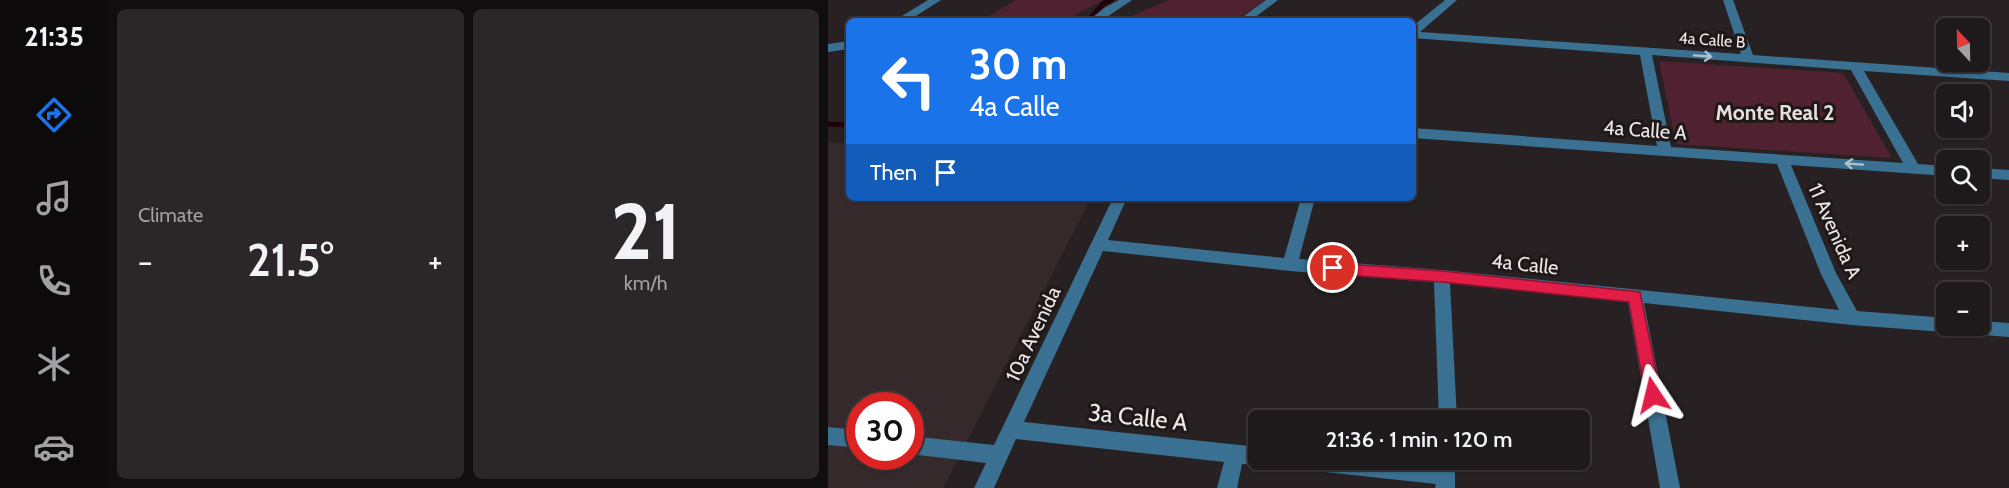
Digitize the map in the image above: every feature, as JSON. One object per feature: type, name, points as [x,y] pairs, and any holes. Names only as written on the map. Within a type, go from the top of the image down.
[{"type":"street","points":[[905,18],[936,0]]},
{"type":"street","points":[[1098,18],[1127,0]]},
{"type":"street","points":[[1247,18],[1273,0]]},
{"type":"street","points":[[1416,31],[1452,0]]},
{"type":"street","points":[[1728,0],[1748,59]]},
{"type":"street","name":"4a Calle B","points":[[1416,34],[2009,77]]},
{"type":"street","points":[[828,48],[846,46]]},
{"type":"street","points":[[1645,52],[1665,151]]},
{"type":"street","points":[[1855,66],[1913,168]]},
{"type":"street","name":"4a Calle A","points":[[1416,133],[1936,170]]},
{"type":"street","name":"11 Avenida A","points":[[1782,160],[1829,273],[1852,318]]},
{"type":"street","points":[[1990,174],[2009,175]]},
{"type":"street","name":"10a Avenida","points":[[984,488],[1119,201]]},
{"type":"street","points":[[1290,265],[1307,201]]},
{"type":"street","name":"4a Calle","points":[[1098,245],[1290,265],[1442,276],[1852,318],[1936,324]]},
{"type":"street","points":[[1442,276],[1447,410]]},
{"type":"street","points":[[1635,296],[1670,488]]},
{"type":"street","name":"4a Calle","points":[[1990,328],[2009,330]]},
{"type":"street","name":"3a Calle A","points":[[1011,430],[1248,455]]},
{"type":"street","points":[[828,436],[846,438]]},
{"type":"street","points":[[924,447],[1000,455]]},
{"type":"street","points":[[1227,488],[1235,453]]},
{"type":"street","points":[[1404,470],[1446,474]]},
{"type":"shaded area","points":[[1016,0],[1103,0],[1070,18],[987,18]]},
{"type":"shaded area","points":[[1169,0],[1265,0],[1239,18],[1127,18]]},
{"type":"shaded area","points":[[1659,61],[1843,73],[1892,158],[1676,144]]},
{"type":"shaded area","points":[[828,142],[846,144],[846,201],[1089,201],[943,488],[828,488]]},
{"type":"waterway","points":[[1091,18],[1104,3],[1111,0]]},
{"type":"waterway","points":[[828,124],[846,125]]},
{"type":"district","name":"Monte Real 2","points":[[1775,112]]},
{"type":"route","points":[[1333,268],[1442,276],[1635,296],[1653,395]]}]
